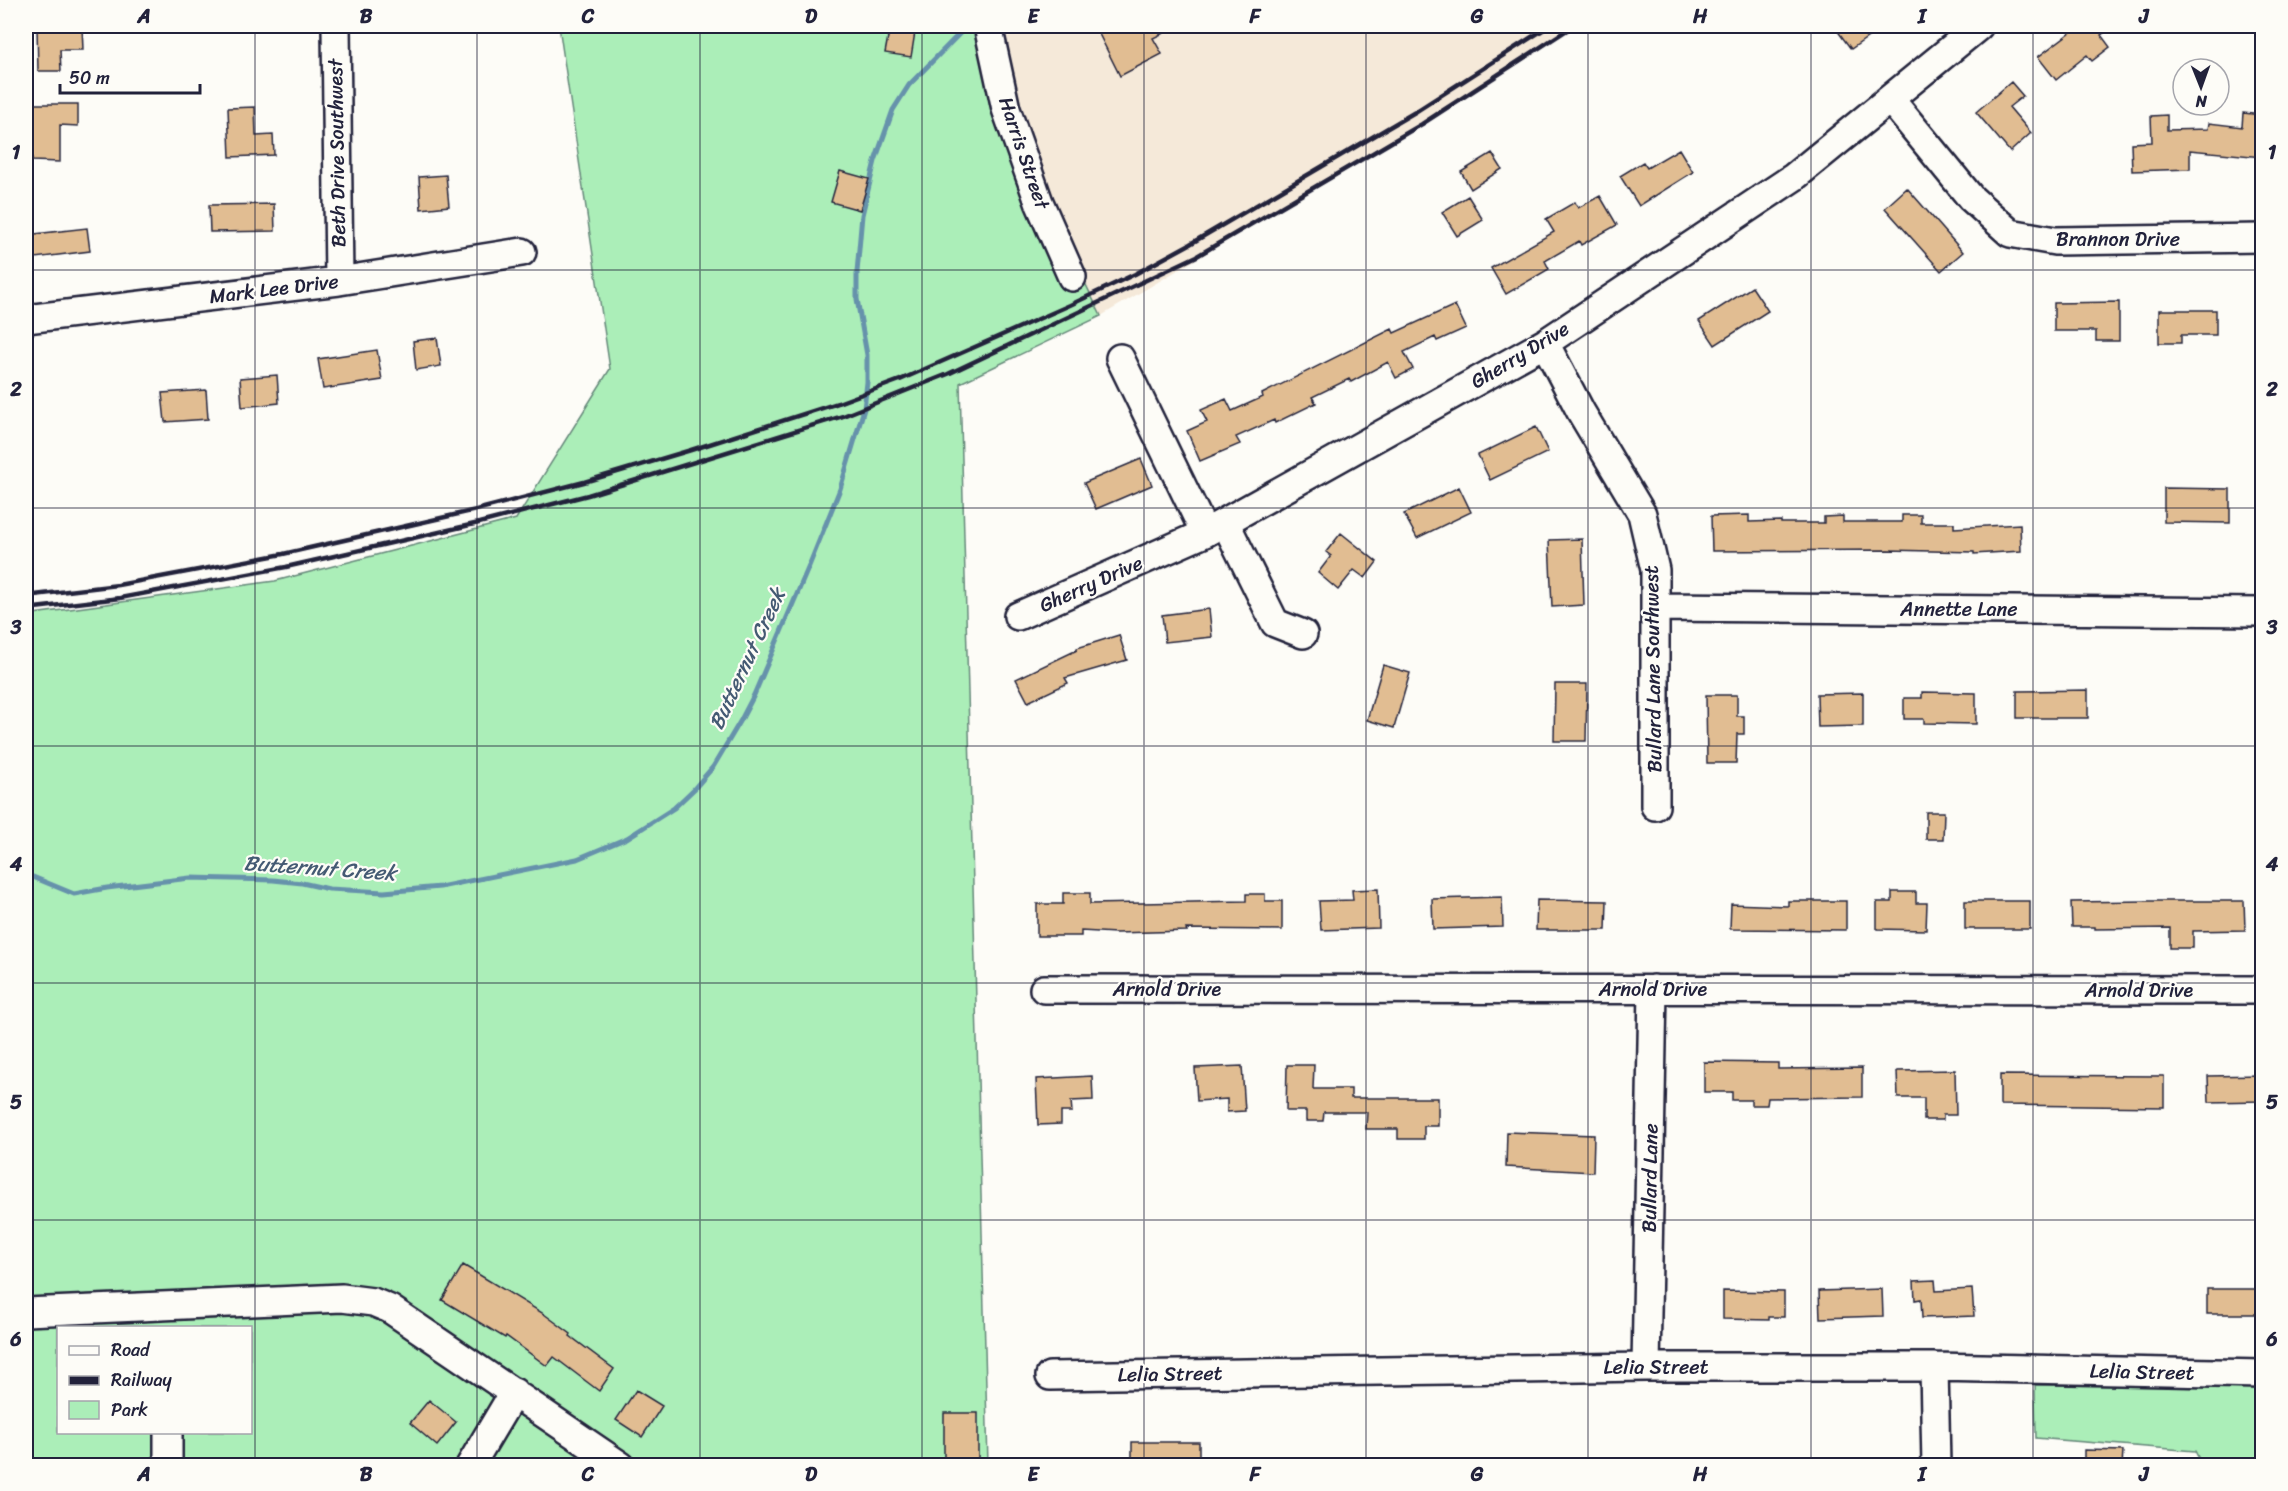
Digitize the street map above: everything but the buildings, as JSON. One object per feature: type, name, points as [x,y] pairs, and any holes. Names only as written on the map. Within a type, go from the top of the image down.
[{"type":"street","name":"Beth Drive Southwest","points":[[336,26],[339,281]]},
{"type":"street","name":"Harris Street","points":[[988,26],[1006,108],[1039,202],[1072,277]]},
{"type":"street","name":"Gherry Drive","points":[[1018,616],[1215,527],[1545,343],[1794,177],[1979,26]]},
{"type":"street","name":"Brannon Drive","points":[[1890,99],[1971,198],[2010,233],[2055,241],[2262,237]]},
{"type":"street","name":"Mark Lee Drive","points":[[26,319],[339,281],[522,252]]},
{"type":"street","name":"Bullard Lane Southwest","points":[[1545,343],[1581,412],[1642,514],[1655,570],[1655,806]]},
{"type":"street","points":[[1120,358],[1215,527],[1275,622],[1303,633]]},
{"type":"street","name":"Annette Lane","points":[[1655,607],[2262,612]]},
{"type":"street","name":"Arnold Drive","points":[[1044,989],[2262,990]]},
{"type":"street","name":"Bullard Lane","points":[[1646,1367],[1653,989]]},
{"type":"street","points":[[26,1312],[166,1317],[342,1298],[373,1302],[390,1310],[621,1466]]},
{"type":"street","name":"Lelia Street","points":[[1050,1376],[1646,1367],[1934,1367],[2262,1374]]},
{"type":"street","points":[[1934,1367],[1936,1466]]},
{"type":"street","points":[[470,1466],[514,1392]]},
{"type":"street","points":[[168,1434],[168,1466]]},
{"type":"shaded area","points":[[996,26],[1577,26],[1327,181],[1101,316],[1029,167]]},
{"type":"green space","points":[[559,26],[996,26],[1029,167],[1101,316],[960,383],[988,1465],[26,1465],[26,615],[275,581],[516,519],[610,369]]},
{"type":"green space","points":[[2035,1385],[2262,1387],[2262,1465],[2202,1465],[2195,1451],[2036,1438]]},
{"type":"waterway","name":"Butternut Creek","points":[[26,876],[74,894],[190,878],[273,880],[329,889],[384,892],[440,887],[577,859],[627,838],[674,808],[713,767],[741,720],[754,695],[840,489],[864,409],[867,382],[867,355],[857,299],[857,272],[862,215],[875,161],[893,110],[909,85],[967,26]]},
{"type":"railway","points":[[26,596],[118,585],[283,554],[476,510],[584,482],[691,450],[838,403],[900,380],[1135,274],[1415,112],[1549,26]]},
{"type":"railway","points":[[26,609],[120,598],[286,567],[479,523],[588,495],[843,416],[948,374],[1197,256],[1422,124],[1573,26]]}]
